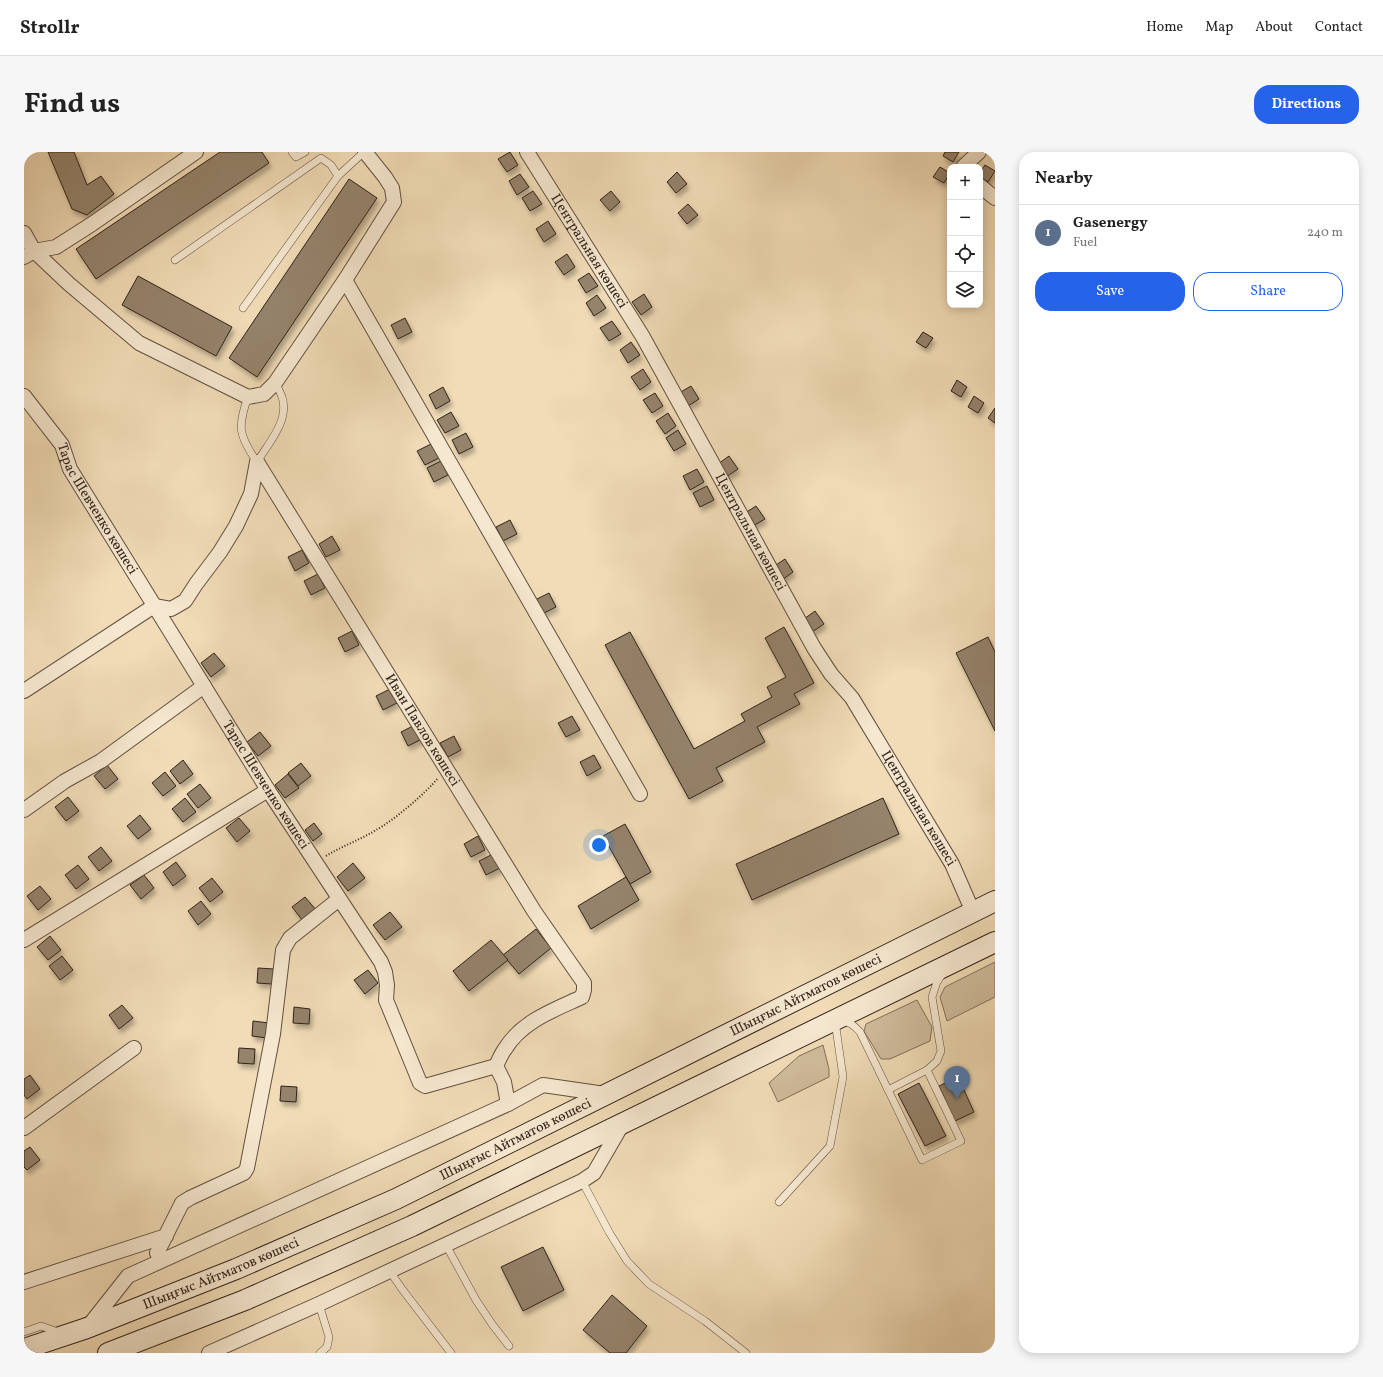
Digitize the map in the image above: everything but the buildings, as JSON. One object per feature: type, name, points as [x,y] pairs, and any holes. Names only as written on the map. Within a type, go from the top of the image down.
[{"type":"main road","name":"Шыңғыс Айтматов көшесі","points":[[24,1349],[87,1328],[236,1269],[396,1198],[995,901]]},
{"type":"main road","points":[[108,1353],[246,1300],[404,1229],[995,942]]},
{"type":"street","points":[[29,254],[56,247],[196,152]]},
{"type":"street","points":[[24,233],[29,254],[69,284],[139,343],[248,397],[264,394],[275,383],[345,280],[394,202],[392,188],[386,176],[365,152]]},
{"type":"street","name":"Центральная көшесі","points":[[527,152],[642,337],[814,648],[831,674],[852,698],[952,864],[973,912]]},
{"type":"street","points":[[966,164],[979,152]]},
{"type":"street","points":[[983,188],[995,198]]},
{"type":"street","points":[[345,280],[640,794]]},
{"type":"street","name":"Тарас Шевченко көшесі","points":[[24,396],[62,445],[70,469],[154,606],[268,790],[381,962],[385,972],[387,985],[386,1000],[420,1083],[425,1086],[496,1066]]},
{"type":"street","points":[[24,691],[154,606],[171,609],[185,601],[220,552],[236,526],[251,494],[256,462]]},
{"type":"street","name":"Иван Павлов көшесі","points":[[256,462],[534,911],[584,983],[582,997],[537,1018],[515,1035],[504,1049],[496,1066]]},
{"type":"street","points":[[24,810],[65,781],[101,761],[204,686]]},
{"type":"street","points":[[24,940],[268,790]]},
{"type":"street","points":[[157,1253],[182,1203],[244,1173],[247,1168],[272,1034],[284,950],[290,938],[338,898]]},
{"type":"street","points":[[24,1128],[134,1048]]},
{"type":"street","points":[[496,1066],[504,1082],[508,1104]]},
{"type":"street","points":[[87,1328],[128,1276],[508,1104],[543,1085],[605,1094]]},
{"type":"street","points":[[209,1353],[319,1304],[582,1181],[594,1173],[623,1123]]},
{"type":"street","points":[[24,1282],[166,1236]]},
{"type":"lane","points":[[292,152],[296,157],[305,152]]},
{"type":"lane","points":[[243,308],[338,176],[365,152]]},
{"type":"lane","points":[[175,260],[321,158],[331,165],[338,176]]},
{"type":"lane","points":[[248,397],[243,411],[240,427],[246,446],[256,462],[277,431],[284,413],[283,398],[275,383]]},
{"type":"lane","points":[[888,1090],[927,1070],[937,1061],[941,1052],[932,997],[937,982],[947,966]]},
{"type":"lane","points":[[779,1202],[830,1146],[843,1077],[834,1020],[847,1022],[854,1025],[860,1032],[922,1160],[961,1141],[927,1070]]},
{"type":"lane","points":[[582,1181],[609,1232],[627,1261],[650,1284],[705,1321],[746,1353]]},
{"type":"lane","points":[[446,1245],[476,1300],[509,1346]]},
{"type":"lane","points":[[389,1270],[451,1353]]},
{"type":"lane","points":[[319,1304],[329,1337],[327,1347],[320,1353]]},
{"type":"lane","points":[[24,1332],[41,1326],[66,1335]]},
{"type":"path","points":[[315,862],[339,848],[376,830],[404,809],[433,783],[445,767]]},
{"type":"shaded area","points":[[995,962],[995,997],[947,1021],[940,997],[945,987]]},
{"type":"shaded area","points":[[917,1000],[932,1027],[930,1041],[890,1059],[881,1059],[864,1031],[866,1024]]},
{"type":"shaded area","points":[[823,1045],[829,1069],[829,1077],[778,1102],[769,1083],[799,1056]]},
{"type":"place","name":"Gasenergy","points":[[957,1099]]}]
